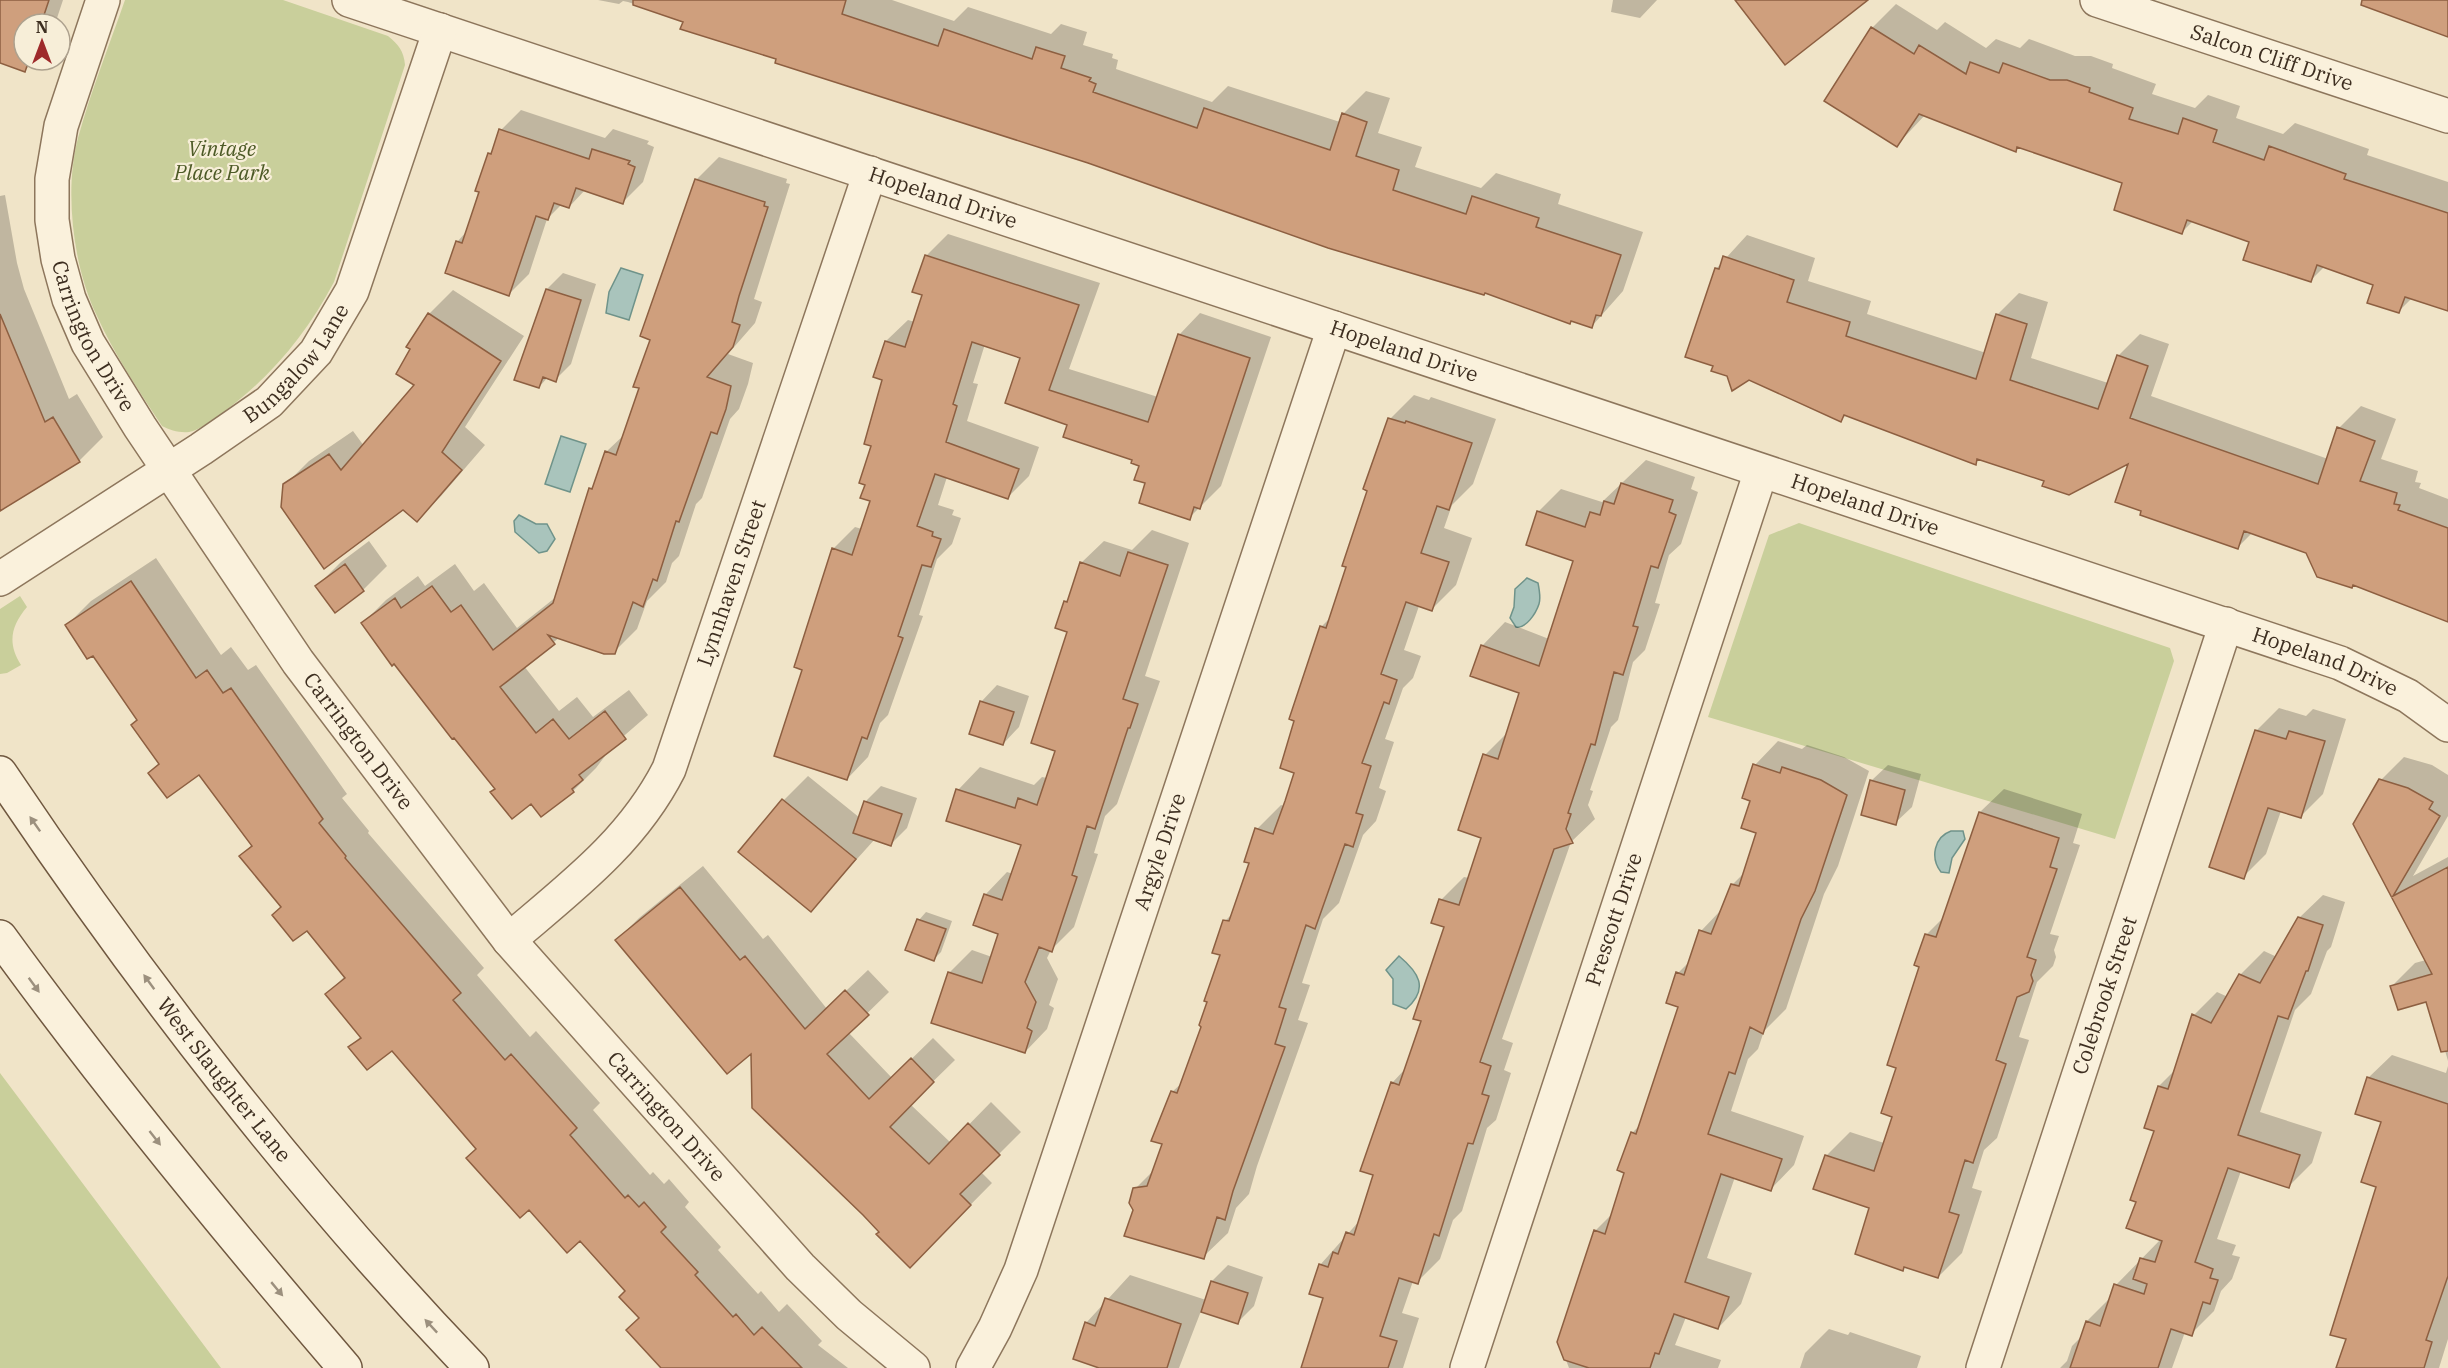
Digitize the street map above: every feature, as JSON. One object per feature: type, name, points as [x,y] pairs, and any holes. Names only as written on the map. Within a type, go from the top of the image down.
[{"type":"street","name":"Carrington Drive","points":[[103,0],[57,143],[52,179],[54,238],[69,299],[88,343],[298,662],[508,940],[800,1267],[849,1315],[913,1368]]},
{"type":"street","name":"Hopeland Drive","points":[[349,0],[2340,663],[2408,696],[2448,725]]},
{"type":"street","name":"Salcon Cliff Drive","points":[[2097,0],[2165,11],[2448,116]]},
{"type":"street","name":"Bungalow Lane","points":[[0,579],[269,402],[303,368],[329,332],[356,280],[440,30]]},
{"type":"street","name":"Lynnhaven Street","points":[[508,940],[596,866],[622,839],[657,791],[669,769],[870,173]]},
{"type":"street","name":"Argyle Drive","points":[[973,1368],[995,1328],[1021,1270],[1334,328]]},
{"type":"street","name":"Prescott Drive","points":[[1467,1368],[1761,471]]},
{"type":"street","name":"Colebrook Street","points":[[1983,1368],[2226,624]]},
{"type":"street","name":"West Slaughter Lane","points":[[0,773],[162,1000],[289,1160],[428,1322],[472,1368]]},
{"type":"street","points":[[0,937],[41,994],[236,1241],[345,1368]]},
{"type":"green space","name":"Vintage Place Park","points":[[125,0],[283,0],[388,36],[400,48],[405,65],[334,282],[323,301],[299,338],[255,386],[221,414],[189,432],[175,431],[162,426],[119,358],[89,296],[82,275],[73,228],[72,181],[78,138]]},
{"type":"green space","points":[[1799,523],[2170,648],[2174,661],[2115,839],[1708,717],[1769,535]]},
{"type":"green space","points":[[20,596],[27,607],[14,628],[13,642],[21,665],[7,673],[0,674],[0,609]]},
{"type":"green space","points":[[0,1073],[221,1368],[0,1368]]},
{"type":"water","points":[[621,268],[643,275],[629,320],[606,313],[609,292]]},
{"type":"water","points":[[561,436],[586,444],[570,492],[545,484]]},
{"type":"water","points":[[519,515],[536,524],[547,524],[555,539],[547,551],[539,553],[515,532],[514,521]]},
{"type":"water","points":[[1527,578],[1538,583],[1540,602],[1530,620],[1523,626],[1516,627],[1510,618],[1514,607],[1515,589]]},
{"type":"water","points":[[1951,831],[1963,831],[1965,839],[1952,858],[1949,873],[1941,872],[1935,854],[1937,843]]},
{"type":"water","points":[[1399,956],[1416,974],[1419,981],[1418,994],[1406,1009],[1393,1004],[1393,979],[1386,970]]},
{"type":"building","points":[[0,0],[49,0],[45,12],[12,12],[12,67],[0,63]]},
{"type":"building","points":[[633,0],[846,0],[842,14],[938,46],[944,29],[1032,59],[1036,47],[1065,56],[1061,68],[1091,78],[1089,81],[1096,84],[1093,92],[1197,128],[1204,108],[1330,150],[1342,113],[1367,122],[1356,156],[1399,170],[1393,190],[1466,214],[1472,196],[1539,218],[1536,227],[1621,255],[1601,316],[1596,315],[1592,328],[1571,321],[1570,324],[1485,293],[1484,295],[1328,248],[1088,163],[775,63],[776,59],[680,29],[683,22],[633,5]]},
{"type":"building","points":[[1735,0],[1868,0],[1785,65]]},
{"type":"building","points":[[2362,0],[2448,0],[2448,37],[2361,5]]},
{"type":"building","points":[[1871,27],[1914,54],[1919,45],[1966,74],[1970,62],[1999,73],[2003,63],[2050,80],[2067,80],[2090,88],[2089,92],[2133,108],[2129,119],[2178,134],[2183,118],[2217,130],[2213,142],[2264,160],[2269,146],[2346,174],[2344,179],[2448,213],[2448,311],[2405,297],[2399,313],[2367,303],[2373,285],[2317,265],[2311,282],[2243,260],[2249,242],[2187,220],[2182,234],[2114,210],[2122,183],[2017,147],[2016,152],[1919,114],[1897,147],[1824,101]]},
{"type":"building","points":[[499,129],[589,159],[592,149],[630,161],[628,164],[635,167],[623,204],[576,188],[569,208],[554,203],[548,220],[536,216],[509,296],[445,273],[456,241],[462,243],[479,192],[475,191]]},
{"type":"building","points":[[695,179],[765,202],[764,206],[768,207],[732,322],[740,325],[733,347],[707,377],[731,386],[726,409],[717,434],[711,432],[679,522],[676,521],[657,581],[653,579],[643,607],[633,602],[615,654],[604,654],[548,635],[555,644],[500,687],[536,733],[553,719],[569,739],[605,711],[626,739],[579,775],[583,780],[572,789],[574,792],[541,817],[531,804],[512,819],[490,792],[495,789],[454,738],[452,739],[394,664],[392,666],[361,623],[395,598],[401,608],[432,586],[451,612],[461,605],[493,650],[553,603],[589,488],[592,489],[605,451],[616,455],[639,388],[633,387],[650,340],[640,336]]},
{"type":"building","points":[[925,255],[1079,305],[1049,390],[1148,422],[1178,334],[1250,358],[1200,509],[1194,507],[1190,520],[1139,503],[1145,483],[1134,480],[1139,466],[1131,463],[1132,460],[1063,437],[1067,425],[1005,403],[1020,358],[972,342],[953,404],[957,406],[946,442],[1019,469],[1008,499],[935,474],[917,526],[933,532],[932,536],[941,539],[931,567],[922,565],[898,636],[903,638],[867,739],[862,737],[847,780],[774,756],[802,670],[794,667],[832,548],[852,555],[870,501],[860,498],[865,485],[859,483],[871,446],[864,444],[882,380],[873,377],[885,341],[905,347],[922,295],[912,292]]},
{"type":"building","points":[[1723,256],[1794,280],[1787,302],[1850,322],[1846,336],[1976,379],[1996,314],[2027,324],[2010,380],[2098,409],[2117,355],[2148,366],[2130,418],[2318,484],[2337,427],[2375,441],[2360,481],[2397,493],[2394,504],[2400,505],[2398,510],[2448,528],[2448,622],[2353,585],[2352,588],[2317,577],[2306,553],[2244,531],[2238,549],[2140,515],[2141,511],[2115,502],[2128,464],[2069,495],[2042,486],[2044,481],[1977,459],[1976,465],[1844,415],[1841,422],[1749,380],[1732,391],[1727,376],[1711,371],[1713,366],[1685,357],[1715,268],[1719,269]]},
{"type":"building","points":[[546,289],[581,300],[556,382],[543,377],[539,388],[514,380]]},
{"type":"building","points":[[428,313],[501,361],[442,452],[462,470],[417,522],[403,510],[324,569],[281,507],[283,484],[329,454],[341,470],[414,385],[396,374],[410,349],[406,347]]},
{"type":"building","points":[[0,314],[45,422],[53,417],[80,462],[0,511]]},
{"type":"building","points":[[1388,418],[1405,423],[1406,421],[1472,443],[1449,510],[1437,506],[1421,553],[1449,562],[1432,611],[1406,602],[1381,674],[1397,680],[1389,704],[1384,702],[1362,763],[1371,766],[1356,813],[1363,815],[1353,847],[1345,844],[1315,929],[1306,925],[1279,1007],[1286,1009],[1275,1044],[1285,1047],[1233,1191],[1225,1220],[1217,1217],[1204,1259],[1124,1236],[1133,1210],[1129,1203],[1133,1188],[1147,1186],[1162,1144],[1151,1141],[1171,1091],[1177,1093],[1201,1027],[1199,1025],[1207,1002],[1204,1001],[1220,955],[1212,953],[1223,920],[1229,921],[1249,863],[1244,862],[1255,828],[1273,834],[1285,801],[1294,773],[1280,768],[1294,721],[1289,719],[1320,626],[1326,628],[1346,567],[1342,566],[1367,491],[1363,489]]},
{"type":"building","points":[[1621,483],[1673,500],[1669,512],[1676,515],[1658,568],[1651,566],[1633,626],[1638,627],[1623,675],[1614,672],[1595,745],[1591,744],[1568,813],[1571,814],[1566,829],[1573,843],[1554,849],[1480,1062],[1491,1066],[1482,1094],[1489,1096],[1473,1144],[1468,1143],[1439,1236],[1434,1234],[1418,1284],[1399,1278],[1380,1336],[1397,1341],[1388,1368],[1301,1368],[1323,1298],[1309,1294],[1319,1264],[1328,1267],[1333,1252],[1338,1254],[1346,1232],[1354,1235],[1373,1175],[1360,1171],[1391,1082],[1399,1085],[1421,1021],[1413,1019],[1444,927],[1431,923],[1439,899],[1459,905],[1481,838],[1458,830],[1483,754],[1498,759],[1519,693],[1470,676],[1481,645],[1539,666],[1573,561],[1526,545],[1537,511],[1585,527],[1590,512],[1600,515],[1604,501],[1614,504]]},
{"type":"building","points":[[1128,552],[1168,565],[1123,699],[1138,704],[1130,728],[1128,728],[1095,829],[1087,826],[1072,875],[1077,877],[1052,952],[1039,947],[1025,982],[1036,1002],[1027,1028],[1032,1031],[1025,1053],[931,1023],[948,972],[982,983],[998,934],[973,925],[984,894],[1002,900],[1021,845],[946,821],[956,789],[1015,808],[1018,798],[1037,805],[1055,751],[1031,743],[1067,632],[1055,628],[1064,601],[1067,602],[1080,562],[1120,576]]},
{"type":"building","points":[[345,564],[364,591],[335,613],[315,586]]},
{"type":"building","points":[[131,581],[196,678],[207,670],[223,693],[231,688],[323,819],[319,823],[346,856],[345,858],[461,993],[453,1000],[505,1060],[511,1054],[577,1128],[570,1135],[625,1198],[628,1195],[639,1207],[644,1202],[666,1227],[661,1232],[698,1272],[695,1275],[733,1317],[736,1314],[754,1335],[762,1327],[802,1368],[661,1368],[626,1330],[639,1318],[619,1297],[625,1291],[580,1241],[567,1253],[529,1210],[520,1218],[466,1158],[476,1149],[392,1051],[367,1070],[348,1047],[361,1038],[325,994],[345,978],[307,931],[293,941],[272,915],[281,907],[239,856],[252,846],[199,775],[167,798],[148,773],[159,764],[131,725],[137,720],[93,656],[87,659],[65,625]]},
{"type":"building","points":[[980,701],[1014,712],[1003,745],[969,734]]},
{"type":"building","points":[[2255,730],[2286,739],[2289,731],[2325,741],[2301,818],[2268,808],[2244,879],[2209,867]]},
{"type":"building","points":[[1753,764],[1780,773],[1782,767],[1821,780],[1847,795],[1815,891],[1801,919],[1763,1034],[1750,1027],[1735,1074],[1729,1072],[1708,1134],[1782,1159],[1771,1191],[1721,1174],[1685,1282],[1729,1297],[1718,1329],[1674,1314],[1659,1354],[1655,1353],[1650,1368],[1589,1368],[1564,1360],[1557,1342],[1594,1230],[1605,1234],[1624,1173],[1617,1170],[1631,1132],[1636,1134],[1678,1007],[1666,1003],[1676,972],[1684,975],[1699,930],[1711,934],[1731,884],[1739,886],[1756,833],[1741,828],[1750,801],[1742,798]]},
{"type":"building","points":[[2379,779],[2408,788],[2433,802],[2429,809],[2440,816],[2393,896],[2448,867],[2448,1051],[2441,1052],[2426,1002],[2398,1010],[2390,986],[2432,974],[2353,824]]},
{"type":"building","points":[[1870,780],[1905,790],[1896,825],[1861,815]]},
{"type":"building","points":[[782,799],[856,859],[811,912],[738,852]]},
{"type":"building","points":[[864,801],[902,814],[891,846],[853,833]]},
{"type":"building","points":[[1979,812],[2059,838],[2050,867],[2057,869],[2027,957],[2036,960],[2031,975],[2033,981],[2029,992],[2017,997],[1996,1060],[2006,1064],[1973,1163],[1965,1160],[1949,1212],[1959,1215],[1938,1278],[1904,1267],[1903,1271],[1855,1254],[1869,1208],[1813,1189],[1825,1155],[1874,1171],[1892,1117],[1881,1113],[1896,1068],[1887,1065],[1919,967],[1914,965],[1925,934],[1936,937]]},
{"type":"building","points":[[680,887],[740,960],[745,956],[805,1029],[845,990],[869,1015],[827,1054],[869,1099],[911,1058],[934,1082],[890,1127],[929,1164],[968,1123],[1000,1155],[960,1194],[971,1205],[910,1268],[876,1234],[879,1232],[863,1215],[752,1108],[751,1054],[727,1074],[615,940]]},
{"type":"building","points":[[2298,917],[2323,925],[2308,971],[2306,971],[2288,1019],[2278,1016],[2238,1135],[2300,1155],[2289,1188],[2228,1168],[2195,1262],[2213,1269],[2210,1278],[2218,1280],[2210,1304],[2203,1302],[2192,1336],[2171,1329],[2158,1368],[2070,1368],[2086,1321],[2100,1326],[2114,1284],[2144,1294],[2147,1284],[2133,1279],[2140,1258],[2155,1262],[2162,1241],[2126,1228],[2136,1202],[2130,1200],[2154,1131],[2144,1128],[2158,1086],[2168,1089],[2192,1014],[2211,1023],[2239,974],[2260,983]]},
{"type":"building","points":[[917,919],[946,929],[934,961],[905,950]]},
{"type":"building","points":[[2367,1077],[2448,1104],[2448,1276],[2426,1340],[2432,1342],[2424,1368],[2336,1368],[2346,1339],[2330,1335],[2376,1187],[2361,1182],[2381,1122],[2355,1114]]},
{"type":"building","points":[[1211,1281],[1248,1293],[1238,1324],[1201,1312]]},
{"type":"building","points":[[1105,1298],[1181,1324],[1167,1368],[1099,1368],[1073,1359],[1085,1322],[1095,1326]]}]
